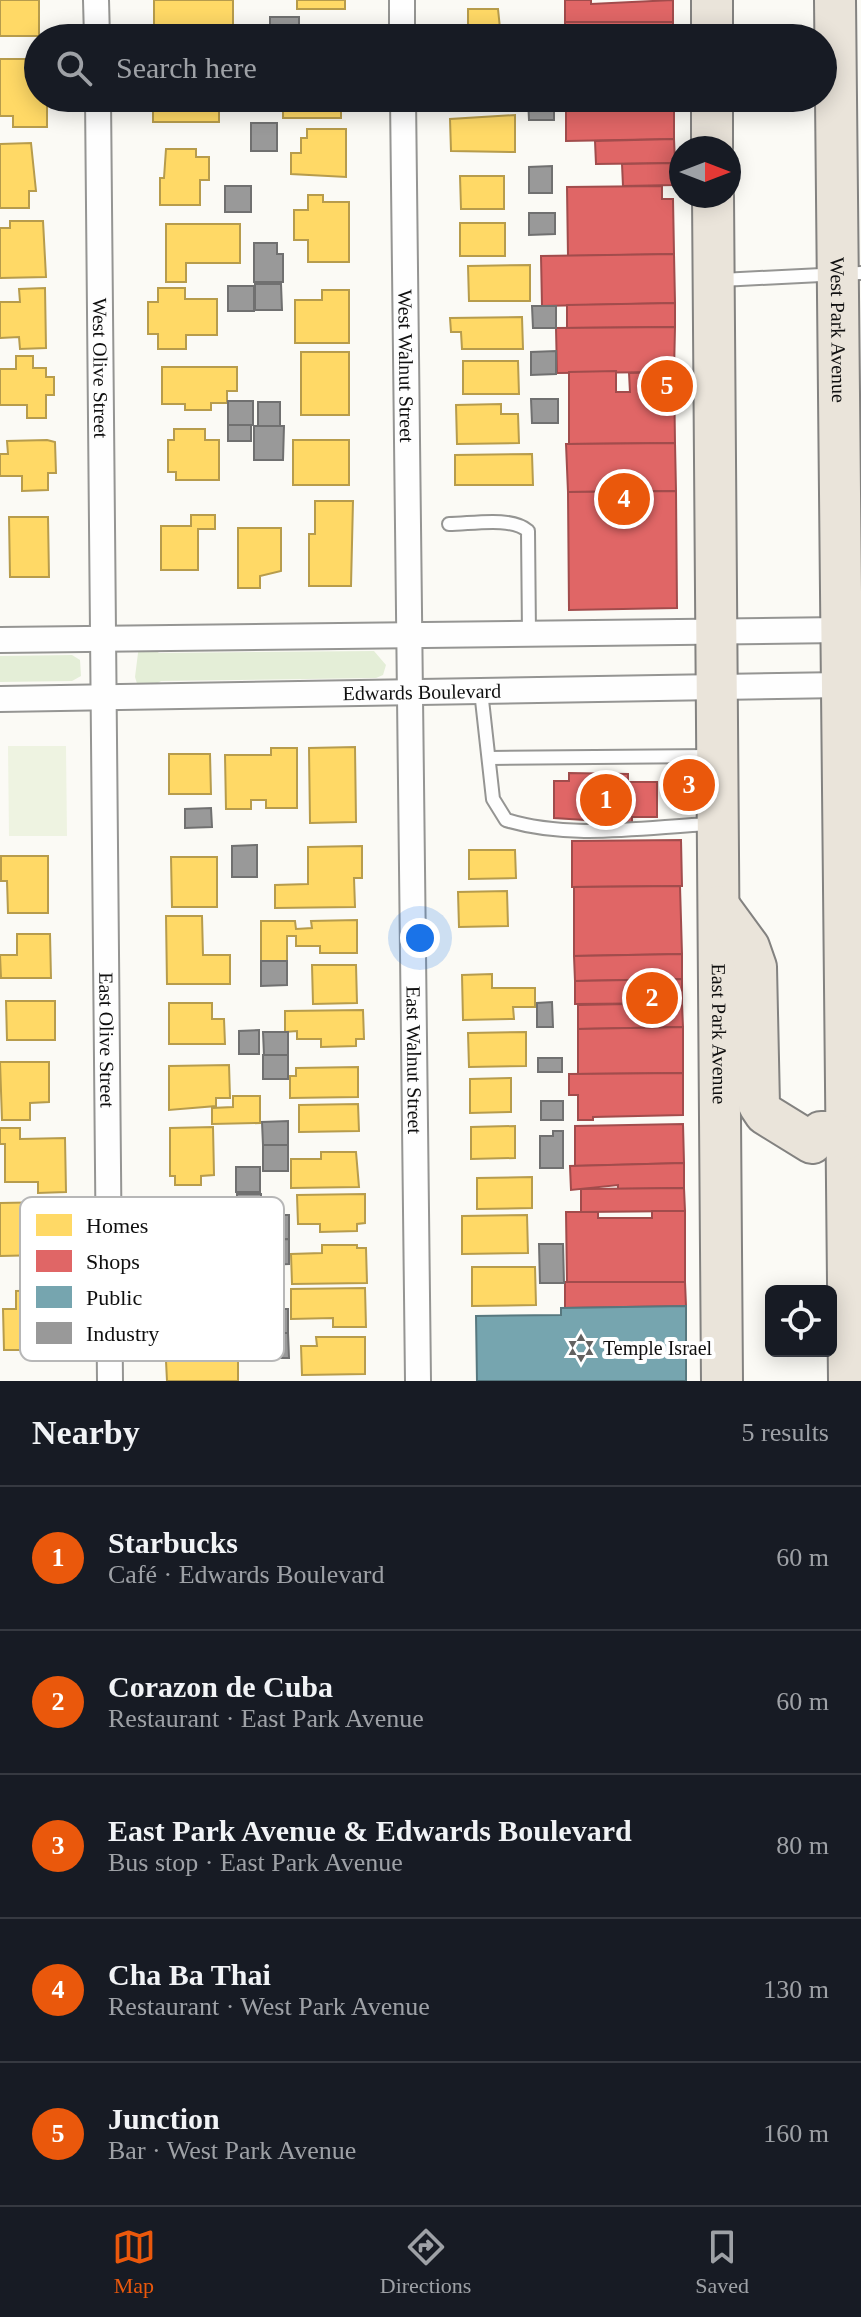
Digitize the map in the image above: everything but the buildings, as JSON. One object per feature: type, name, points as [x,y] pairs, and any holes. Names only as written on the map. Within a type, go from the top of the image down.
[{"type":"highway","points":[[712,0],[712,24]]},
{"type":"highway","name":"West Park Avenue","points":[[835,0],[840,55],[843,204],[850,275],[851,564],[842,658]]},
{"type":"highway","points":[[712,112],[712,136]]},
{"type":"highway","points":[[713,208],[717,687]]},
{"type":"highway","points":[[842,658],[854,1139],[849,1381]]},
{"type":"highway","name":"East Park Avenue","points":[[717,687],[722,1381]]},
{"type":"highway","points":[[719,906],[749,947],[756,967],[759,1105],[765,1114],[812,1143],[821,1132],[833,1132],[854,1139]]},
{"type":"street","points":[[96,0],[97,24]]},
{"type":"street","points":[[402,0],[402,24]]},
{"type":"street","name":"West Olive Street","points":[[98,112],[105,697]]},
{"type":"street","name":"West Walnut Street","points":[[403,112],[411,692]]},
{"type":"street","points":[[0,640],[716,632],[842,658]]},
{"type":"street","name":"Edwards Boulevard","points":[[0,699],[717,687],[842,658]]},
{"type":"street","name":"East Walnut Street","points":[[411,692],[418,1381]]},
{"type":"street","name":"East Olive Street","points":[[105,697],[109,1197]]},
{"type":"street","name":"East Olive Street","points":[[110,1361],[110,1381]]},
{"type":"lane","points":[[713,280],[850,275]]},
{"type":"lane","points":[[449,524],[510,524],[521,525],[528,531],[529,634]]},
{"type":"lane","points":[[481,691],[493,799],[506,820],[532,828],[601,830],[718,824]]},
{"type":"lane","points":[[490,758],[718,756]]},
{"type":"green space","points":[[139,645],[149,645],[159,653],[374,651],[386,665],[383,675],[376,678],[161,681],[149,689],[139,690],[135,677]]},
{"type":"green space","points":[[72,655],[80,660],[81,676],[72,681],[0,682],[0,656]]},
{"type":"green space","points":[[8,746],[66,746],[67,836],[9,836]]},
{"type":"place","name":"Junction","points":[[667,386]]},
{"type":"place","name":"Cha Ba Thai","points":[[624,499]]},
{"type":"place","name":"East Park Avenue & Edwards Boulevard","points":[[689,785]]},
{"type":"place","name":"Starbucks","points":[[606,800]]},
{"type":"place","name":"Corazon de Cuba","points":[[652,998]]},
{"type":"place","name":"Temple Israel","points":[[581,1348]]}]
